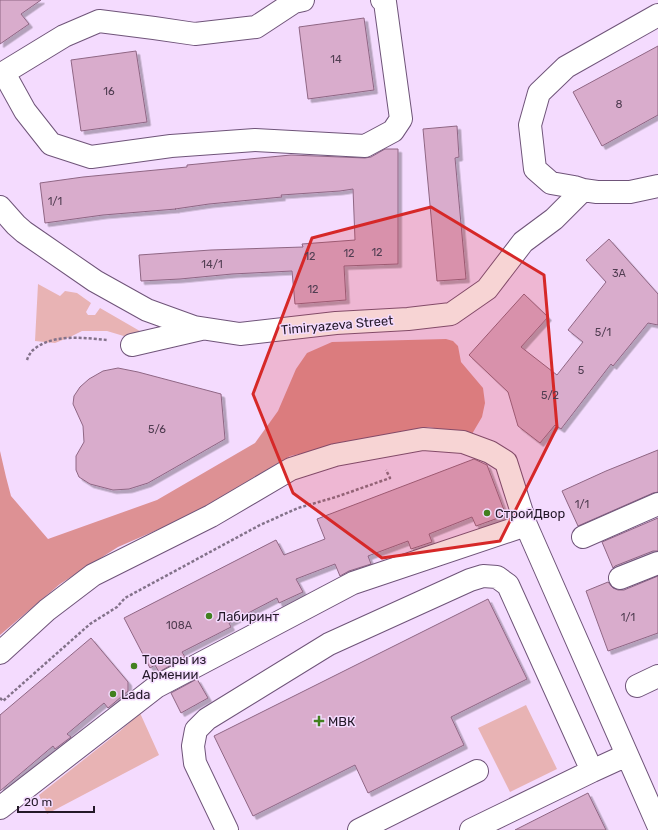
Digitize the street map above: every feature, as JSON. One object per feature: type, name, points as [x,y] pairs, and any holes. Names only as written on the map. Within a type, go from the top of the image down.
[{"type":"street","points":[[303,0],[294,2],[256,27],[195,34],[99,21],[64,36],[2,74],[25,111],[50,144],[91,157],[171,146],[256,140],[365,146],[393,131],[401,119],[385,2],[382,0]]},
{"type":"street","points":[[658,15],[566,67],[539,93],[530,125],[535,169],[551,183],[597,192],[630,192],[658,186]]},
{"type":"street","name":"Timiryazeva Street","points":[[0,208],[8,228],[95,281],[147,310],[194,328],[240,334],[336,323],[408,319],[451,314],[488,289],[523,242],[554,219],[583,190]]},
{"type":"street","points":[[132,345],[202,329]]},
{"type":"street","points":[[0,653],[47,610],[93,575],[211,516],[291,469],[335,454],[423,439],[463,442],[490,452],[506,462],[526,525],[658,825]]},
{"type":"street","points":[[583,537],[658,504]]},
{"type":"street","points":[[0,808],[163,683],[353,583],[526,525]]},
{"type":"street","points":[[620,578],[658,563]]},
{"type":"street","points":[[227,830],[195,763],[193,746],[196,730],[207,719],[329,644],[463,583],[482,576],[497,577],[508,585],[592,770]]},
{"type":"street","points":[[637,686],[658,676]]},
{"type":"street","points":[[471,830],[592,770],[627,755]]},
{"type":"street","points":[[359,830],[477,771]]},
{"type":"path","points":[[26,360],[32,351],[43,343],[57,339],[83,338],[108,340],[132,345]]},
{"type":"path","points":[[0,698],[3,701],[90,624],[117,607],[125,598],[260,525],[298,508],[336,497],[390,478],[384,466]]},
{"type":"highlighted area","points":[[431,207],[544,275],[557,427],[500,541],[382,558],[293,493],[253,394],[312,238]]},
{"type":"shaded area","points":[[38,284],[60,296],[65,291],[77,293],[91,303],[86,312],[88,315],[95,315],[100,308],[145,334],[127,337],[107,331],[82,331],[55,343],[35,341]]},
{"type":"shaded area","points":[[446,339],[453,341],[458,346],[461,362],[483,388],[485,403],[482,417],[472,434],[428,427],[290,456],[212,506],[118,547],[60,584],[0,635],[0,451],[11,496],[48,539],[157,500],[255,443],[278,411],[296,369],[307,353],[332,342]]},
{"type":"shaded area","points":[[526,705],[557,769],[510,792],[478,728]]},
{"type":"shaded area","points":[[140,713],[159,755],[47,814],[39,795],[120,731]]},
{"type":"building","points":[[0,0],[41,0],[21,14],[29,24],[0,44]]},
{"type":"building","points":[[364,18],[374,90],[308,99],[299,27]]},
{"type":"building","points":[[658,46],[658,115],[602,146],[573,92]]},
{"type":"building","points":[[136,51],[147,122],[81,131],[71,60]]},
{"type":"building","points":[[457,126],[459,157],[455,158],[466,279],[437,281],[423,129]]},
{"type":"building","points":[[385,149],[398,149],[398,264],[344,266],[346,300],[295,304],[292,271],[141,281],[139,255],[211,250],[303,247],[302,244],[355,240],[353,189],[281,195],[282,197],[209,204],[176,209],[103,215],[45,223],[40,183],[83,177],[187,167],[187,165],[291,155],[365,158],[371,157]]},
{"type":"building","points":[[609,239],[658,294],[658,325],[648,323],[613,366],[611,364],[561,429],[555,425],[540,443],[518,426],[508,392],[469,355],[524,294],[548,317],[521,347],[557,375],[583,342],[568,330],[606,282],[586,260]]},
{"type":"building","points":[[118,368],[221,394],[225,439],[148,483],[129,489],[113,490],[90,484],[79,477],[76,470],[76,456],[84,442],[83,426],[73,404],[74,396],[80,387],[89,379],[103,371]]},
{"type":"building","points":[[658,450],[658,492],[578,526],[562,491]]},
{"type":"building","points":[[474,459],[487,465],[504,510],[501,517],[476,526],[472,517],[429,534],[432,542],[411,549],[408,541],[368,556],[371,564],[349,571],[340,576],[335,564],[296,579],[303,592],[279,603],[277,598],[229,623],[231,627],[182,652],[185,657],[159,672],[155,665],[150,668],[124,618],[276,540],[284,555],[325,539],[317,519]]},
{"type":"building","points":[[658,518],[658,551],[653,551],[613,568],[602,542]]},
{"type":"building","points":[[658,576],[658,633],[608,651],[586,591],[608,582],[613,588],[624,590]]},
{"type":"building","points":[[488,599],[527,679],[451,717],[464,745],[368,793],[355,765],[253,816],[214,736]]},
{"type":"building","points":[[91,638],[128,682],[128,691],[108,708],[104,703],[67,734],[71,737],[55,749],[53,746],[0,791],[0,715]]},
{"type":"building","points":[[197,679],[208,698],[181,713],[171,693]]},
{"type":"building","points":[[588,793],[606,830],[515,830]]},
{"type":"place","name":"СтройДвор","points":[[487,513]]},
{"type":"place","name":"Лабиринт","points":[[209,616]]},
{"type":"place","name":"Товары из Армении","points":[[134,666]]},
{"type":"place","name":"Lada","points":[[113,694]]},
{"type":"place","name":"МВК","points":[[319,721]]}]
